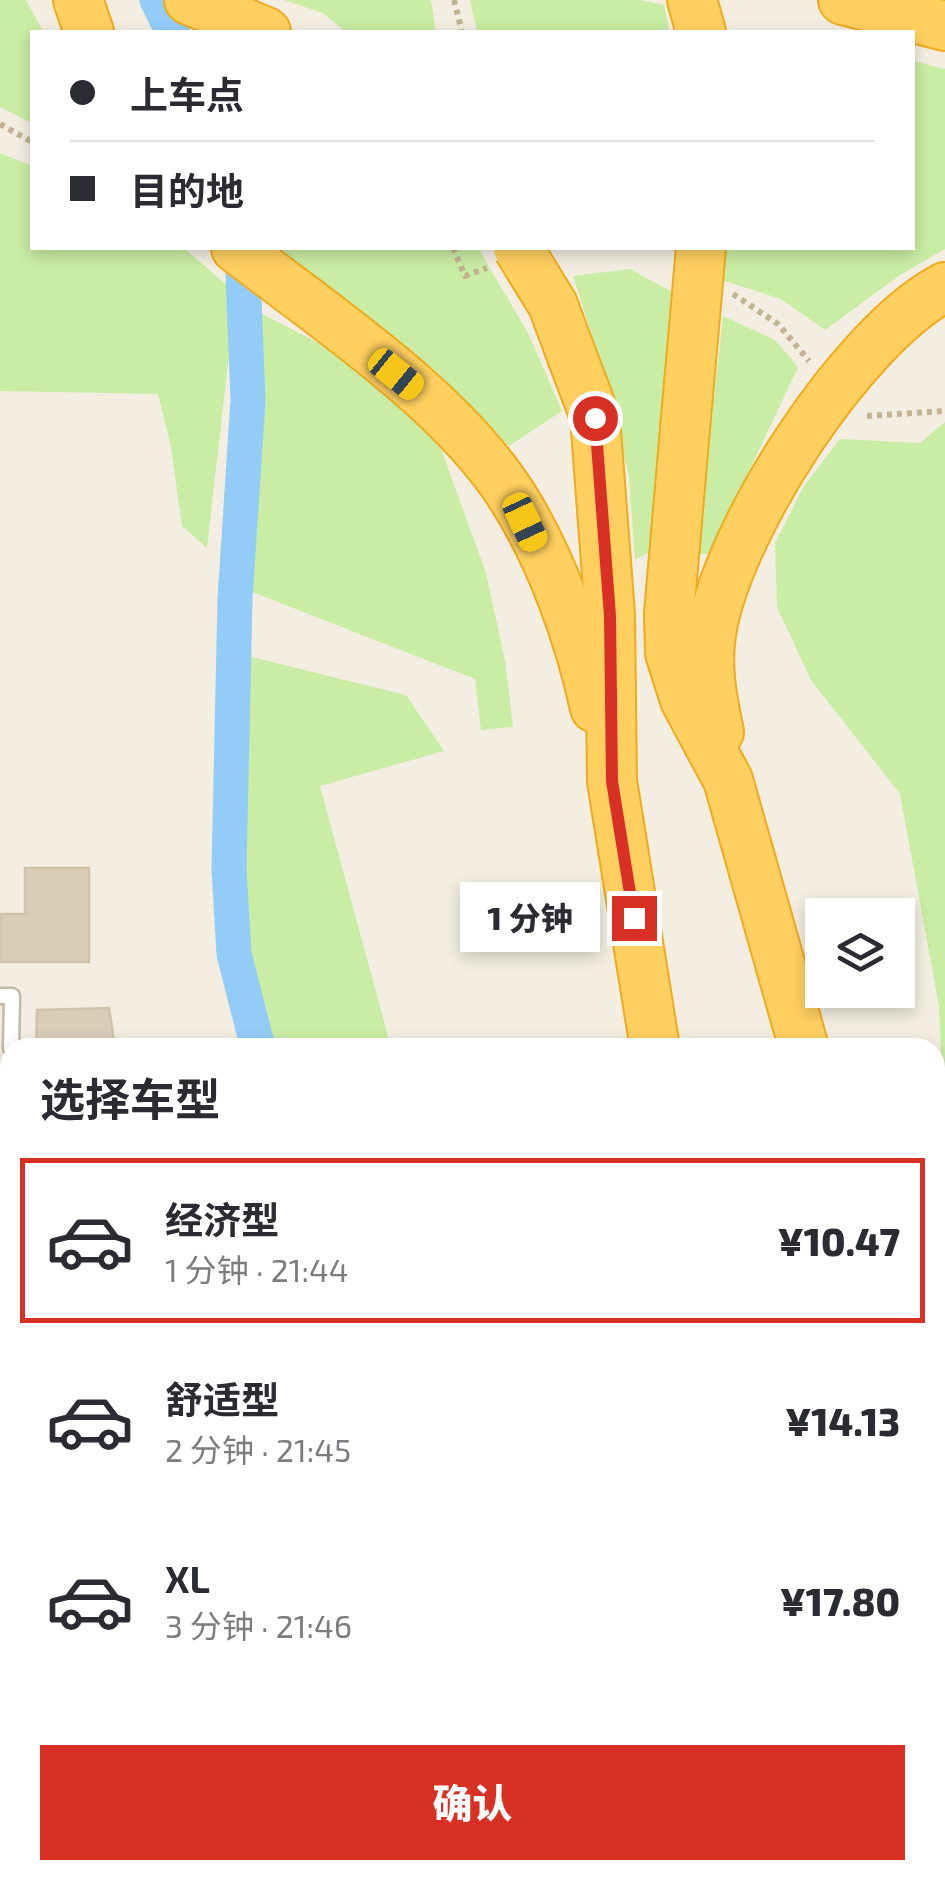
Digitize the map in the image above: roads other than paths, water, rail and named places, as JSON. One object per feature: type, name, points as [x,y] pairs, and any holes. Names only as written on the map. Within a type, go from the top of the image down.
[{"type":"highway","points":[[78,0],[88,30]]},
{"type":"highway","points":[[189,0],[251,25]]},
{"type":"highway","points":[[692,0],[700,30]]},
{"type":"highway","points":[[843,0],[945,26]]},
{"type":"highway","points":[[239,250],[419,392],[486,462],[512,496],[550,574],[590,681],[612,781],[654,1038]]},
{"type":"highway","points":[[519,250],[552,305],[595,418],[603,486],[612,781]]},
{"type":"highway","points":[[701,250],[668,614],[670,653],[685,700],[728,780]]},
{"type":"highway","points":[[802,1038],[790,986],[728,780],[710,680],[711,636],[727,578],[773,479],[872,347],[945,287]]},
{"type":"lane","points":[[0,996],[12,996],[10,1038]]},
{"type":"waterway","points":[[157,0],[172,30]]},
{"type":"waterway","points":[[242,250],[248,400],[235,599],[229,869],[234,954],[255,1038]]}]
